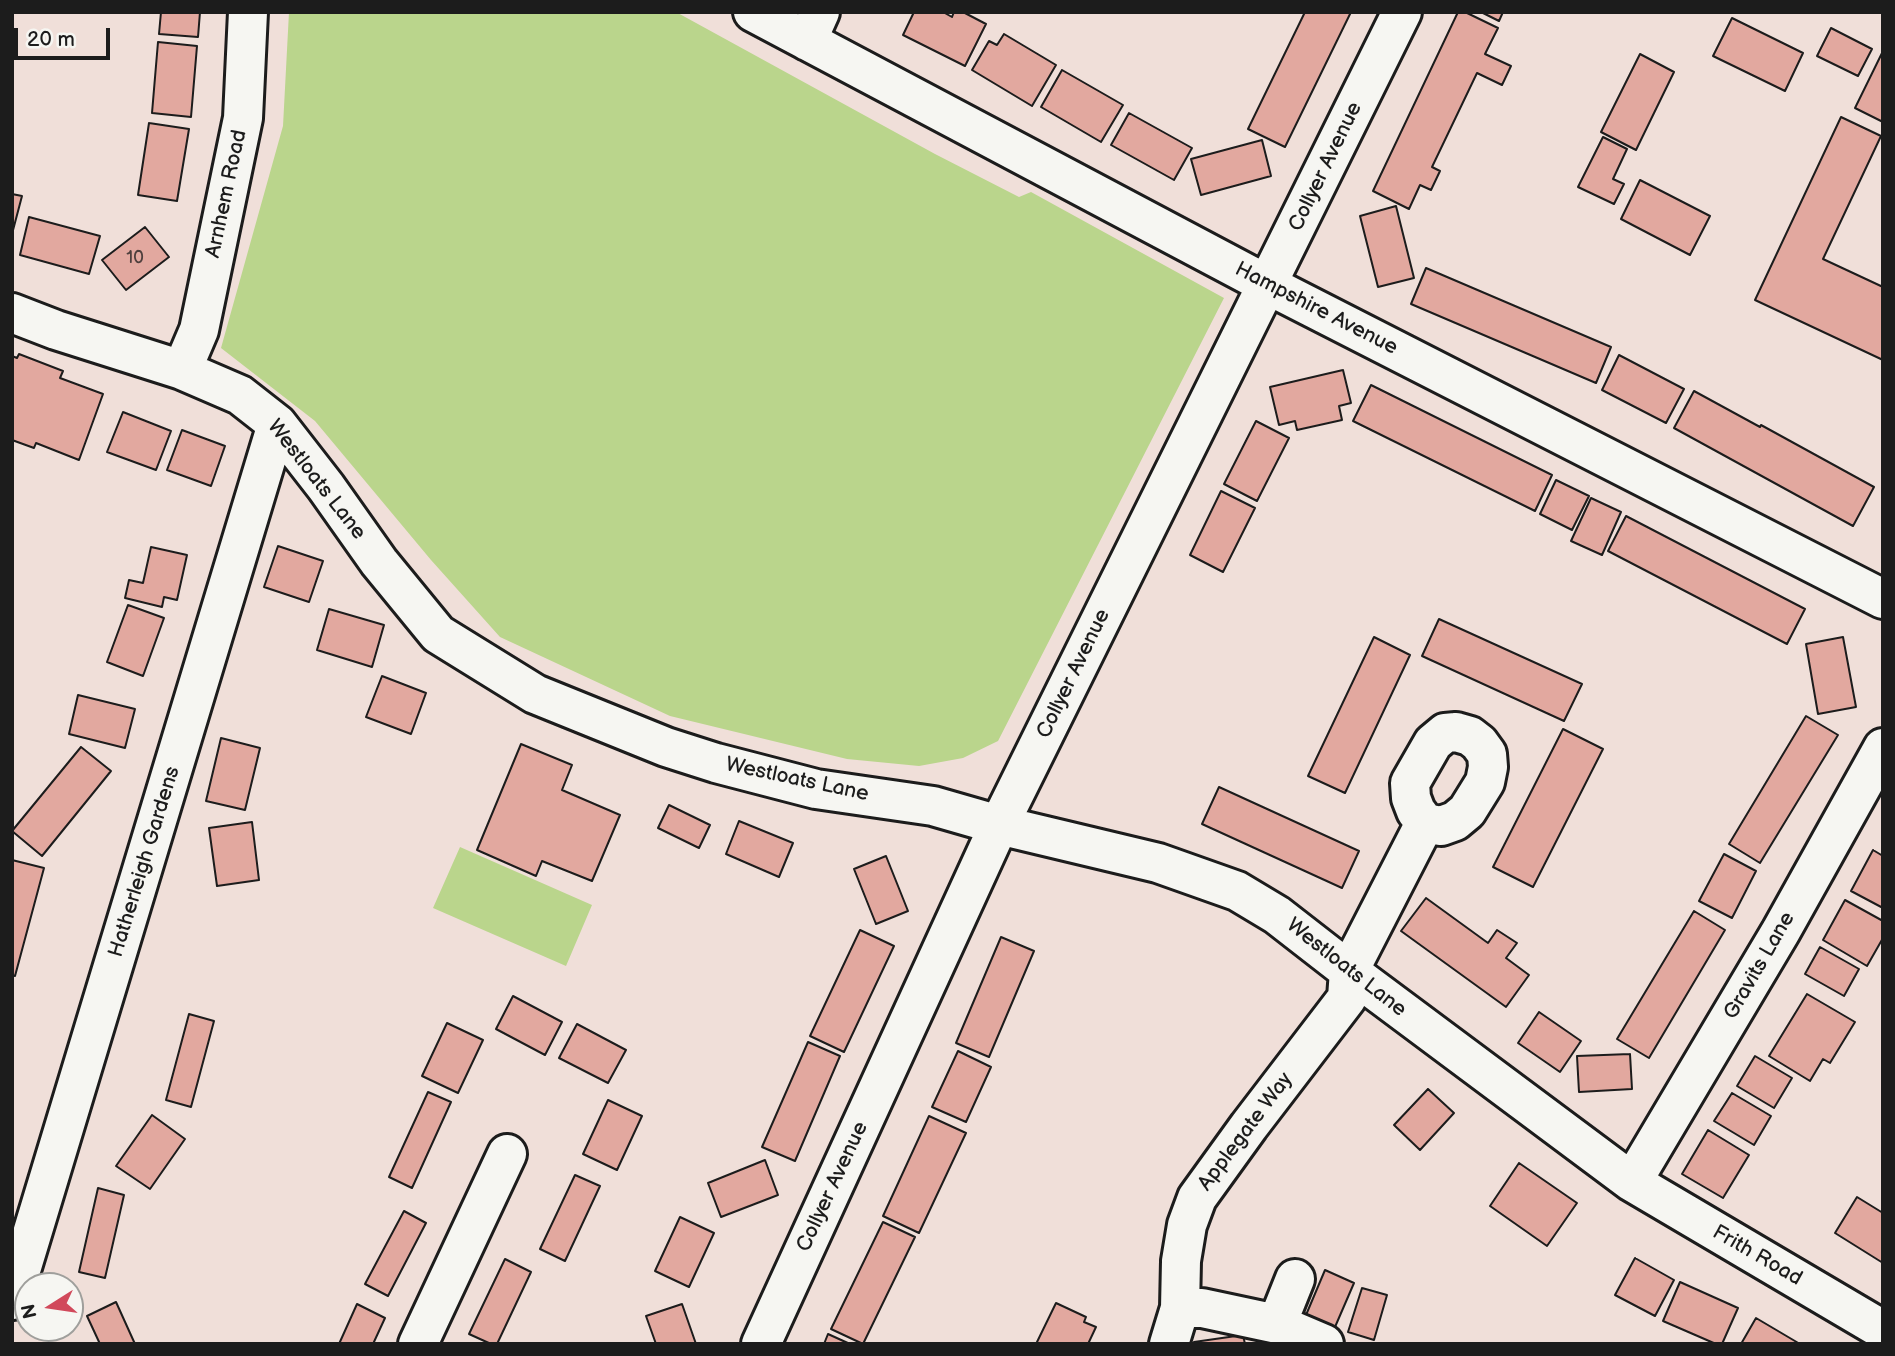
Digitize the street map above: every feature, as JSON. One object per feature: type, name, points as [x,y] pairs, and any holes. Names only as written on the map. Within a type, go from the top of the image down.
[{"type":"street","name":"Arnhem Road","points":[[182,370],[199,330],[243,118],[248,12]]},
{"type":"street","name":"Hampshire Avenue","points":[[753,12],[814,27],[1268,285],[1883,599]]},
{"type":"street","name":"Collyer Avenue","points":[[761,1344],[999,825],[1402,12]]},
{"type":"street","name":"Westloats Lane","points":[[12,313],[56,330],[182,370],[240,395],[277,424],[379,562],[438,634],[535,694],[666,747],[716,763],[816,789],[933,806],[999,825],[1158,863],[1237,891],[1277,915],[1632,1182]]},
{"type":"street","name":"Hatherleigh Gardens","points":[[12,1300],[277,424]]},
{"type":"street","name":"Gravits Lane","points":[[1632,1182],[1781,931],[1883,748]]},
{"type":"street","name":"Applegate Way","points":[[1170,1344],[1180,1308],[1181,1261],[1187,1225],[1197,1198],[1347,998],[1349,971],[1424,823]]},
{"type":"street","points":[[418,1344],[508,1154]]},
{"type":"street","name":"Frith Road","points":[[1632,1182],[1883,1329]]},
{"type":"street","points":[[1278,1324],[1295,1279]]},
{"type":"street","points":[[1180,1308],[1202,1308],[1278,1324],[1324,1344]]},
{"type":"green space","points":[[289,12],[676,12],[935,154],[1019,197],[1031,192],[1224,298],[998,741],[963,758],[919,766],[847,759],[670,716],[500,637],[431,560],[315,421],[221,348],[283,126]]},
{"type":"green space","points":[[460,847],[592,905],[566,966],[433,908]]},
{"type":"building","points":[[161,12],[200,12],[198,37],[159,34]]},
{"type":"building","points":[[914,12],[943,12],[952,17],[954,12],[963,12],[986,24],[965,66],[903,35]]},
{"type":"building","points":[[1305,12],[1351,12],[1285,147],[1248,129]]},
{"type":"building","points":[[1458,12],[1465,12],[1498,28],[1485,54],[1511,66],[1502,85],[1477,73],[1432,167],[1440,171],[1431,190],[1420,185],[1409,209],[1373,191]]},
{"type":"building","points":[[1481,12],[1503,12],[1499,21]]},
{"type":"building","points":[[1732,18],[1803,53],[1785,91],[1713,56]]},
{"type":"building","points":[[1831,28],[1872,49],[1858,76],[1817,56]]},
{"type":"building","points":[[1004,34],[1056,65],[1032,106],[972,70],[989,41],[997,45]]},
{"type":"building","points":[[158,42],[197,46],[191,117],[152,113]]},
{"type":"building","points":[[1883,51],[1883,122],[1855,108]]},
{"type":"building","points":[[1640,54],[1674,72],[1636,150],[1601,132]]},
{"type":"building","points":[[1062,70],[1123,105],[1101,142],[1041,107]]},
{"type":"building","points":[[1129,113],[1192,148],[1174,180],[1111,145]]},
{"type":"building","points":[[1841,117],[1881,136],[1823,259],[1883,287],[1883,360],[1755,300]]},
{"type":"building","points":[[149,123],[189,129],[177,201],[138,195]]},
{"type":"building","points":[[1603,137],[1627,149],[1613,179],[1624,184],[1614,204],[1578,187]]},
{"type":"building","points":[[1262,140],[1271,176],[1201,195],[1191,159]]},
{"type":"building","points":[[1640,180],[1710,216],[1690,255],[1621,219]]},
{"type":"building","points":[[12,194],[22,196],[12,234]]},
{"type":"building","points":[[1396,206],[1414,278],[1378,287],[1360,216]]},
{"type":"building","points":[[29,217],[100,236],[89,274],[20,255]]},
{"type":"building","points":[[145,227],[169,257],[126,290],[102,260]]},
{"type":"building","points":[[1426,268],[1611,347],[1596,383],[1411,304]]},
{"type":"building","points":[[19,354],[63,371],[60,378],[103,394],[79,460],[36,443],[34,448],[12,440],[12,356],[17,358]]},
{"type":"building","points":[[1619,355],[1684,389],[1666,423],[1602,390]]},
{"type":"building","points":[[1343,370],[1351,403],[1339,406],[1342,420],[1297,430],[1295,421],[1279,425],[1270,387]]},
{"type":"building","points":[[1371,385],[1552,475],[1535,511],[1353,421]]},
{"type":"building","points":[[1694,391],[1874,487],[1853,526],[1674,428]]},
{"type":"building","points":[[123,412],[171,431],[156,470],[107,452]]},
{"type":"building","points":[[1256,421],[1289,438],[1257,501],[1224,484]]},
{"type":"building","points":[[182,430],[225,446],[211,486],[167,470]]},
{"type":"building","points":[[1556,480],[1589,496],[1572,530],[1540,514]]},
{"type":"building","points":[[1221,491],[1255,508],[1223,572],[1190,555]]},
{"type":"building","points":[[1591,498],[1621,512],[1602,555],[1571,541]]},
{"type":"building","points":[[1626,516],[1805,609],[1787,644],[1608,551]]},
{"type":"building","points":[[278,546],[323,561],[309,602],[264,587]]},
{"type":"building","points":[[151,547],[187,555],[177,600],[164,597],[162,607],[125,598],[129,580],[143,583]]},
{"type":"building","points":[[128,605],[164,618],[143,676],[107,662]]},
{"type":"building","points":[[329,609],[384,625],[372,667],[317,650]]},
{"type":"building","points":[[1439,619],[1582,684],[1564,721],[1422,656]]},
{"type":"building","points":[[1374,637],[1410,655],[1345,793],[1308,776]]},
{"type":"building","points":[[1843,637],[1856,707],[1818,714],[1806,644]]},
{"type":"building","points":[[382,676],[426,693],[411,734],[366,717]]},
{"type":"building","points":[[78,695],[135,709],[125,748],[69,734]]},
{"type":"building","points":[[1806,716],[1838,735],[1760,863],[1729,844]]},
{"type":"building","points":[[1563,729],[1603,749],[1533,887],[1493,867]]},
{"type":"building","points":[[221,738],[260,748],[245,810],[206,801]]},
{"type":"building","points":[[521,744],[572,765],[562,790],[620,815],[592,881],[542,861],[536,876],[477,850]]},
{"type":"building","points":[[81,747],[111,771],[42,856],[12,831]]},
{"type":"building","points":[[1219,787],[1359,851],[1342,888],[1202,824]]},
{"type":"building","points":[[669,805],[710,825],[699,848],[658,828]]},
{"type":"building","points":[[739,821],[793,843],[779,877],[726,854]]},
{"type":"building","points":[[252,822],[259,880],[217,886],[209,828]]},
{"type":"building","points":[[1873,850],[1883,856],[1883,908],[1851,891]]},
{"type":"building","points":[[1724,854],[1756,871],[1732,918],[1699,901]]},
{"type":"building","points":[[886,856],[908,911],[876,924],[854,869]]},
{"type":"building","points":[[12,860],[44,868],[15,976],[12,975]]},
{"type":"building","points":[[1426,898],[1488,943],[1497,930],[1517,943],[1506,958],[1529,975],[1506,1007],[1401,931]]},
{"type":"building","points":[[1845,900],[1883,921],[1883,938],[1867,966],[1823,940]]},
{"type":"building","points":[[1694,911],[1725,930],[1649,1058],[1617,1039]]},
{"type":"building","points":[[860,930],[894,946],[844,1052],[810,1036]]},
{"type":"building","points":[[1001,937],[1034,951],[989,1057],[956,1043]]},
{"type":"building","points":[[1820,947],[1859,969],[1844,996],[1805,974]]},
{"type":"building","points":[[1807,994],[1855,1022],[1830,1063],[1823,1059],[1810,1081],[1769,1056]]},
{"type":"building","points":[[513,996],[562,1022],[545,1055],[496,1029]]},
{"type":"building","points":[[1539,1012],[1581,1041],[1560,1072],[1518,1043]]},
{"type":"building","points":[[189,1014],[214,1021],[191,1107],[166,1100]]},
{"type":"building","points":[[447,1023],[483,1040],[458,1093],[422,1076]]},
{"type":"building","points":[[577,1024],[626,1050],[608,1083],[559,1058]]},
{"type":"building","points":[[808,1042],[840,1056],[795,1161],[762,1147]]},
{"type":"building","points":[[958,1051],[991,1067],[966,1122],[932,1107]]},
{"type":"building","points":[[1630,1054],[1632,1089],[1579,1092],[1577,1056]]},
{"type":"building","points":[[1755,1056],[1792,1078],[1774,1108],[1737,1086]]},
{"type":"building","points":[[1428,1089],[1454,1113],[1420,1150],[1394,1125]]},
{"type":"building","points":[[428,1092],[451,1102],[412,1188],[389,1177]]},
{"type":"building","points":[[1732,1093],[1771,1116],[1754,1145],[1714,1121]]},
{"type":"building","points":[[608,1100],[642,1116],[617,1170],[583,1154]]},
{"type":"building","points":[[152,1115],[185,1139],[150,1189],[116,1166]]},
{"type":"building","points":[[929,1116],[966,1133],[919,1233],[883,1216]]},
{"type":"building","points":[[1708,1130],[1749,1155],[1723,1198],[1682,1174]]},
{"type":"building","points":[[765,1160],[778,1195],[721,1217],[708,1183]]},
{"type":"building","points":[[1519,1163],[1577,1203],[1547,1246],[1490,1206]]},
{"type":"building","points":[[575,1175],[600,1186],[565,1261],[540,1249]]},
{"type":"building","points":[[98,1188],[124,1195],[105,1278],[79,1272]]},
{"type":"building","points":[[1857,1197],[1883,1213],[1883,1263],[1835,1233]]},
{"type":"building","points":[[404,1211],[426,1223],[388,1296],[365,1284]]},
{"type":"building","points":[[680,1217],[714,1233],[689,1287],[655,1271]]},
{"type":"building","points":[[883,1222],[915,1237],[863,1344],[831,1329]]},
{"type":"building","points":[[1635,1258],[1674,1280],[1655,1316],[1615,1295]]},
{"type":"building","points":[[505,1259],[531,1272],[497,1344],[491,1344],[469,1334]]},
{"type":"building","points":[[1325,1270],[1354,1283],[1335,1327],[1306,1315]]},
{"type":"building","points":[[1680,1282],[1738,1308],[1722,1344],[1716,1344],[1663,1321]]},
{"type":"building","points":[[1362,1288],[1387,1295],[1374,1340],[1348,1332]]},
{"type":"building","points":[[116,1302],[135,1344],[100,1344],[87,1316]]},
{"type":"building","points":[[1056,1303],[1086,1317],[1084,1322],[1096,1327],[1088,1344],[1037,1342]]},
{"type":"building","points":[[357,1304],[385,1318],[373,1344],[339,1344]]},
{"type":"building","points":[[682,1304],[696,1344],[656,1344],[646,1316]]},
{"type":"building","points":[[1756,1318],[1800,1344],[1741,1344]]},
{"type":"building","points":[[828,1334],[850,1344],[824,1344]]},
{"type":"building","points":[[1243,1335],[1245,1344],[1194,1344],[1194,1342]]}]
